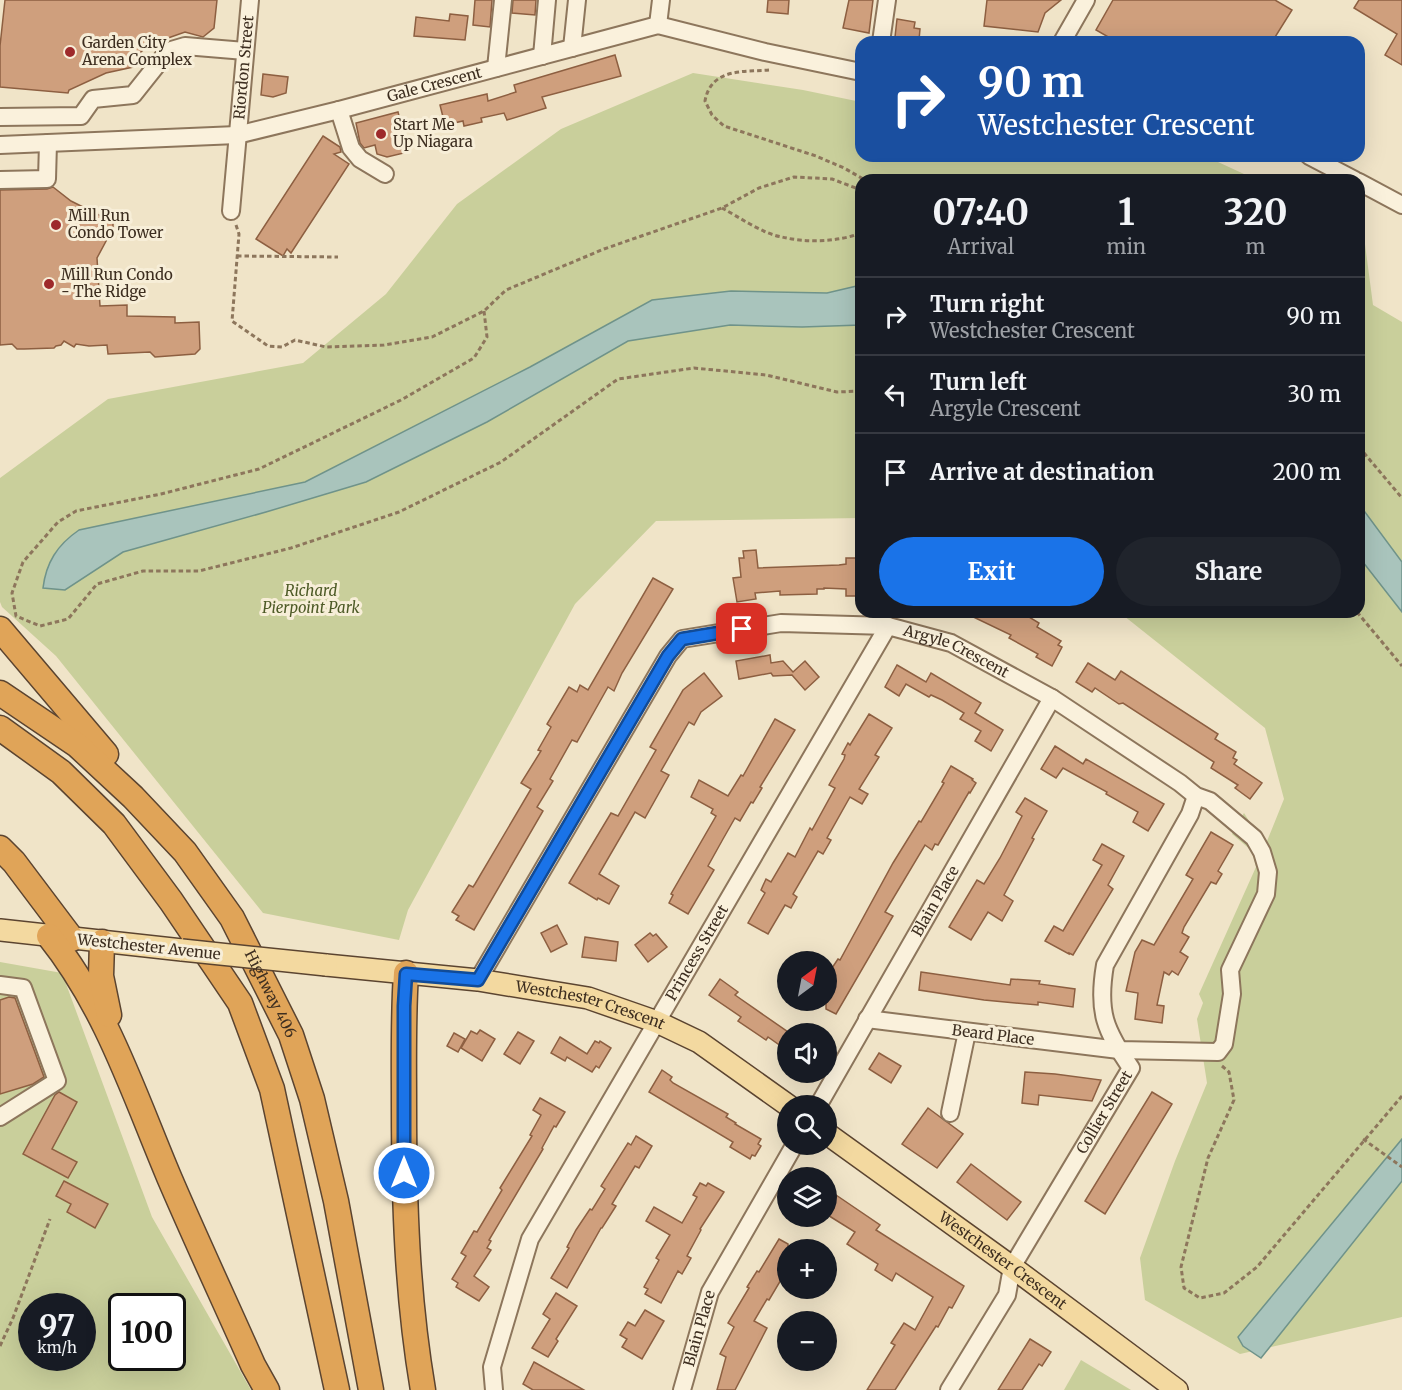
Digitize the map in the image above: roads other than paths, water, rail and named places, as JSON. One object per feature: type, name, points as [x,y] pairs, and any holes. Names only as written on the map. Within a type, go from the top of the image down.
[{"type":"highway","points":[[0,630],[126,776],[185,852]]},
{"type":"highway","name":"Highway 406","points":[[0,693],[77,745],[133,797],[185,852],[232,918],[291,1035],[312,1099],[336,1201],[371,1390]]},
{"type":"highway","name":"Highway 406","points":[[0,728],[61,772],[114,824],[171,902],[240,1004],[272,1089],[337,1390]]},
{"type":"highway","points":[[0,848],[14,862],[61,938],[115,1044],[169,1177],[253,1365],[267,1390]]},
{"type":"highway","points":[[102,942],[100,976],[115,1044]]},
{"type":"highway","points":[[406,974],[404,1173],[407,1253],[423,1390]]},
{"type":"main road","name":"Westchester Avenue","points":[[0,930],[406,974]]},
{"type":"main road","name":"Westchester Crescent","points":[[406,974],[478,980],[588,998],[657,1022],[699,1042],[777,1097]]},
{"type":"main road","name":"Westchester Crescent","points":[[837,1141],[1177,1390]]},
{"type":"street","name":"Riordon Street","points":[[231,211],[250,0]]},
{"type":"street","points":[[496,68],[503,0]]},
{"type":"street","points":[[542,56],[547,0]]},
{"type":"street","points":[[572,48],[577,0]]},
{"type":"street","points":[[658,25],[661,0]]},
{"type":"street","points":[[882,36],[887,0]]},
{"type":"street","points":[[1065,36],[1086,0]]},
{"type":"street","name":"Gale Crescent","points":[[0,145],[237,135],[658,25],[765,52],[855,71]]},
{"type":"street","points":[[81,142],[81,116],[93,99],[133,95],[168,51],[185,46],[245,51]]},
{"type":"street","points":[[339,110],[351,148],[360,159],[385,174]]},
{"type":"street","points":[[0,117],[81,116]]},
{"type":"street","points":[[0,180],[47,179],[48,143]]},
{"type":"street","points":[[1320,162],[1344,174]]},
{"type":"street","points":[[1365,185],[1402,205]]},
{"type":"street","name":"Argyle Crescent","points":[[478,980],[668,656],[682,639],[781,623],[888,626],[951,644],[1052,698],[1196,796],[1210,801],[1254,837],[1262,852],[1268,872],[1266,894],[1230,970],[1232,994],[1224,1044],[1218,1052],[1204,1052]]},
{"type":"street","name":"Princess Street","points":[[494,1390],[492,1367],[530,1239],[888,626]]},
{"type":"street","name":"Blain Place","points":[[824,1095],[1052,698]]},
{"type":"street","name":"Collier Street","points":[[949,1390],[1008,1295],[1012,1267],[1131,1068],[1105,1025],[1100,991],[1105,965],[1190,814],[1196,796]]},
{"type":"street","points":[[0,985],[23,988],[57,1081],[0,1117]]},
{"type":"street","name":"Beard Place","points":[[867,1019],[1119,1050],[1204,1052]]},
{"type":"street","points":[[950,1113],[967,1032]]},
{"type":"street","name":"Blain Place","points":[[682,1390],[710,1292],[789,1155]]},
{"type":"water","points":[[855,286],[855,325],[802,327],[730,325],[628,341],[487,422],[366,482],[123,552],[65,590],[43,588],[47,570],[54,555],[79,530],[305,482],[530,367],[652,300],[731,291],[827,293]]},
{"type":"water","points":[[1365,512],[1402,562],[1402,612],[1365,565]]},
{"type":"water","points":[[1402,1139],[1402,1181],[1261,1358],[1243,1346],[1238,1337]]},
{"type":"place","name":"Garden City Arena Complex","points":[[70,52]]},
{"type":"place","name":"Start Me Up Niagara","points":[[381,134]]},
{"type":"place","name":"Mill Run Condo Tower","points":[[56,225]]},
{"type":"place","name":"Mill Run Condo - The Ridge","points":[[49,284]]},
{"type":"park label","name":"Richard Pierpoint Park","points":[[311,600]]}]
